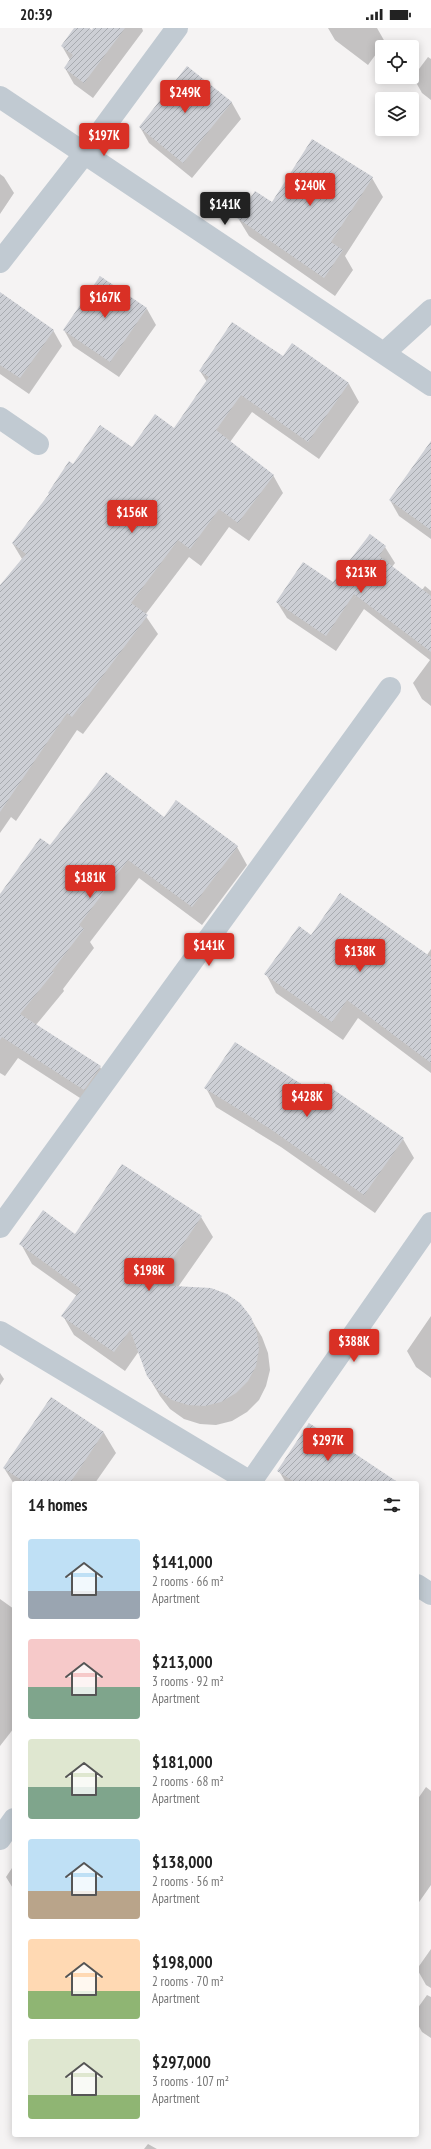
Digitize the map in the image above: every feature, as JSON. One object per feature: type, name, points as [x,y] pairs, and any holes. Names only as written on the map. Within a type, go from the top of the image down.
[{"type":"street","points":[[0,262],[85,153],[177,28]]},
{"type":"street","points":[[0,96],[431,385]]},
{"type":"street","points":[[384,353],[431,310]]},
{"type":"street","points":[[0,418],[38,444]]},
{"type":"street","points":[[0,1227],[390,688]]},
{"type":"street","points":[[252,1481],[431,1223]]},
{"type":"street","points":[[0,1332],[248,1481]]},
{"type":"street","points":[[419,1586],[431,1594]]},
{"type":"street","points":[[0,1839],[12,1822]]},
{"type":"building","points":[[74,28],[89,28],[92,30],[93,28],[125,28],[84,83],[64,68],[73,55],[61,46]]},
{"type":"building","points":[[187,66],[232,102],[183,163],[139,127]]},
{"type":"building","points":[[312,139],[373,177],[331,242],[343,250],[324,278],[237,218],[255,191],[272,202]]},
{"type":"building","points":[[100,276],[147,308],[110,362],[63,330]]},
{"type":"building","points":[[0,292],[54,330],[20,378],[0,365]]},
{"type":"building","points":[[232,322],[283,356],[292,343],[349,383],[308,442],[241,395],[216,430],[274,475],[238,523],[219,509],[190,549],[178,540],[131,603],[148,615],[72,717],[67,713],[0,812],[0,585],[26,554],[12,543],[49,494],[48,493],[69,461],[73,464],[100,425],[132,447],[155,414],[174,428],[209,377],[199,371]]},
{"type":"building","points":[[431,441],[431,530],[389,500]]},
{"type":"building","points":[[370,534],[386,546],[379,556],[431,596],[431,652],[354,594],[326,636],[276,602],[303,562],[333,582]]},
{"type":"building","points":[[106,772],[164,817],[176,800],[238,846],[192,907],[128,860],[79,925],[84,929],[52,971],[54,972],[20,1014],[101,1066],[84,1090],[2,1037],[0,1040],[0,894],[40,838],[50,845]]},
{"type":"building","points":[[340,893],[431,957],[431,1063],[347,1000],[332,1022],[264,974],[299,926],[311,935]]},
{"type":"building","points":[[235,1042],[317,1094],[324,1083],[404,1138],[364,1195],[269,1128],[204,1088]]},
{"type":"building","points":[[122,1164],[202,1216],[155,1285],[211,1288],[227,1294],[240,1303],[251,1317],[257,1333],[259,1349],[256,1366],[248,1381],[236,1393],[221,1402],[205,1406],[188,1405],[172,1400],[158,1390],[147,1376],[130,1330],[114,1352],[61,1316],[81,1289],[19,1244],[43,1210],[75,1234]]},
{"type":"building","points":[[51,1397],[104,1432],[71,1481],[23,1481],[3,1468]]},
{"type":"building","points":[[309,1423],[396,1481],[293,1481],[277,1471]]}]
